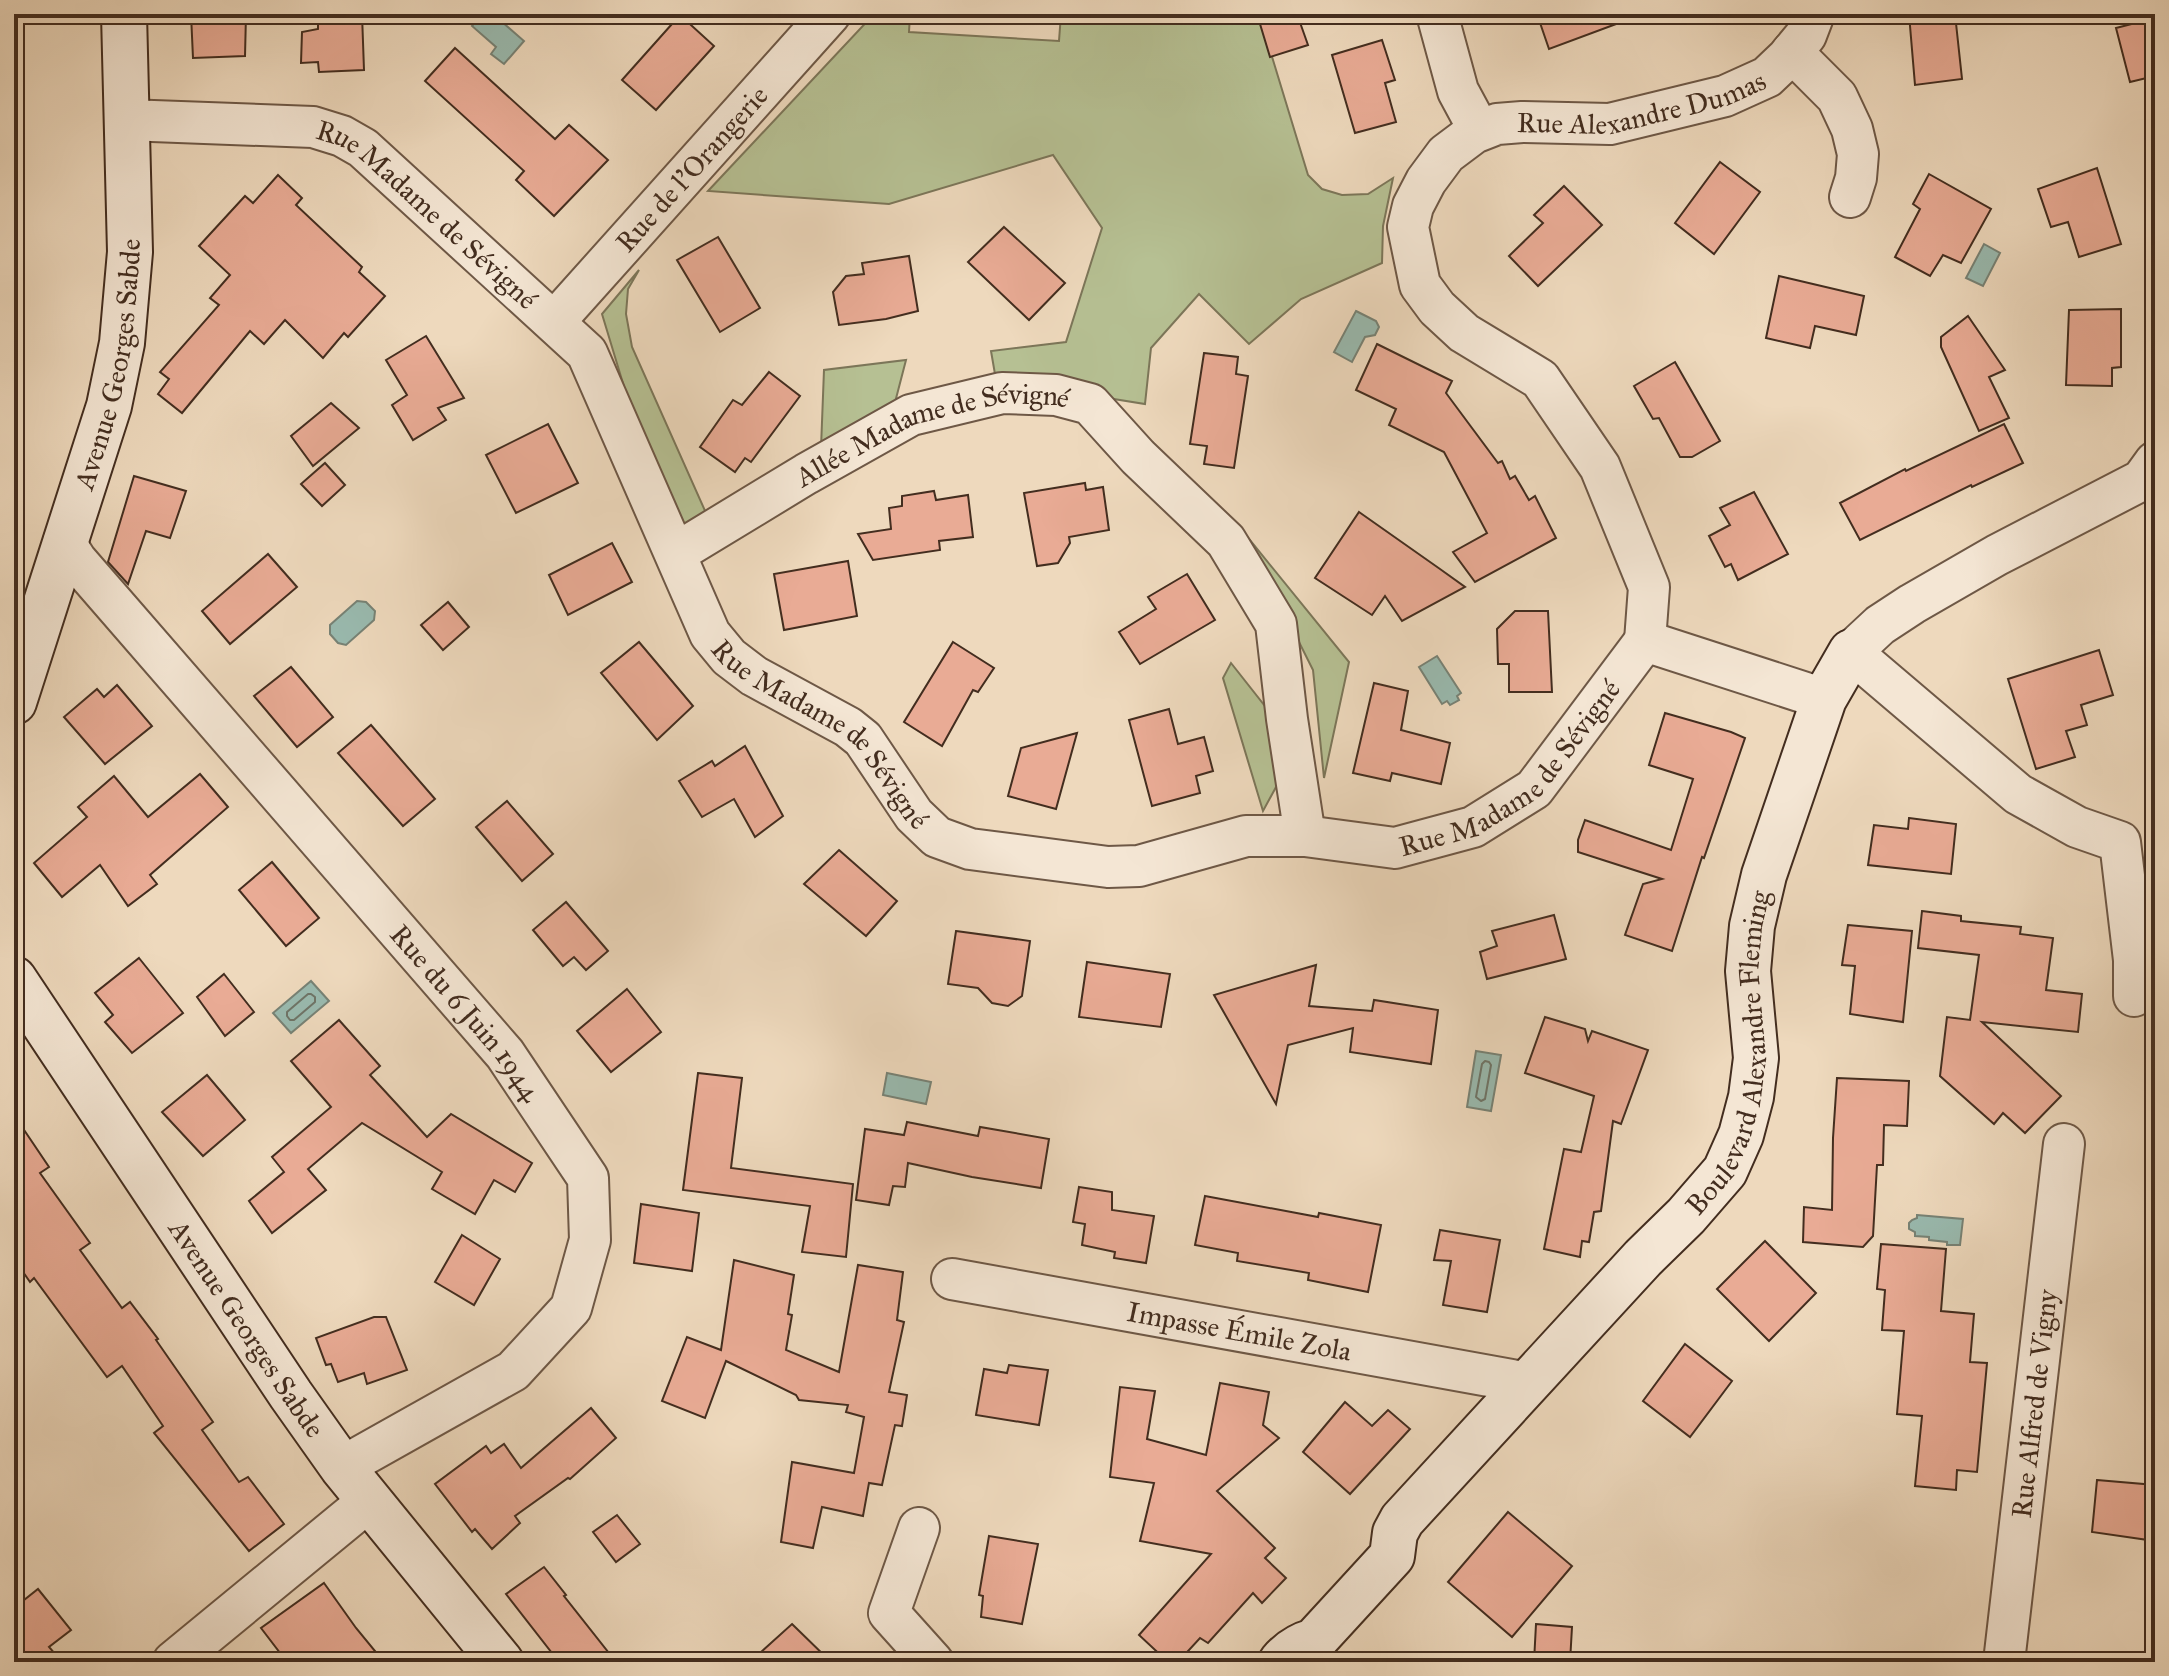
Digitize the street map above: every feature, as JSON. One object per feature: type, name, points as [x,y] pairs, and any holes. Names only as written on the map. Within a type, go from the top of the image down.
[{"type":"street","name":"Avenue Georges Sabde","points":[[14,702],[109,406],[122,343],[130,252],[124,14]]},
{"type":"street","name":"Rue de l'Orangerie","points":[[554,322],[830,14]]},
{"type":"street","name":"Rue Alexandre Dumas","points":[[1437,14],[1458,91],[1479,130]]},
{"type":"street","name":"Rue Alexandre Dumas","points":[[1645,641],[1649,587],[1600,467],[1540,379],[1464,333],[1437,308],[1420,285],[1408,227],[1413,206],[1426,181],[1446,154],[1479,130],[1497,124],[1522,122],[1610,124],[1725,96],[1767,77],[1806,35],[1814,14]]},
{"type":"street","name":"Rue Alexandre Dumas","points":[[1792,52],[1837,97],[1852,129],[1858,154],[1856,178],[1850,197]]},
{"type":"street","name":"Rue Madame de Sévigné","points":[[126,120],[313,127],[342,136],[363,148],[587,353],[710,634],[729,657],[754,676],[848,727],[863,739],[914,815],[937,837],[970,849],[1108,867],[1139,866],[1246,836],[1305,836],[1395,848],[1473,827],[1534,789],[1645,641]]},
{"type":"street","name":"Allée Madame de Sévigné","points":[[676,553],[911,415],[1002,393],[1056,395],[1090,404],[1138,457],[1226,541],[1276,624],[1305,836]]},
{"type":"street","name":"Boulevard Alexandre Fleming","points":[[1281,1662],[1300,1645],[1314,1641],[1392,1556],[1395,1533],[1402,1520],[1725,1171],[1741,1135],[1751,1097],[1756,1058],[1748,971],[1752,926],[1764,875],[1824,699],[1851,652],[1880,625],[1912,604],[1997,555],[2142,480],[2155,462]]},
{"type":"street","name":"Rue du 6 Juin 1944","points":[[64,541],[76,560],[505,1054],[588,1178],[590,1240],[571,1308],[513,1371],[342,1467]]},
{"type":"street","points":[[1645,641],[1824,699]]},
{"type":"street","points":[[1851,652],[2018,794],[2077,827],[2120,842],[2134,960],[2134,996]]},
{"type":"street","name":"Avenue Georges Sabde","points":[[14,979],[342,1467],[501,1662]]},
{"type":"street","name":"Rue Alfred de Vigny","points":[[2004,1662],[2064,1144]]},
{"type":"street","name":"Impasse Émile Zola","points":[[952,1279],[1528,1383]]},
{"type":"street","points":[[173,1662],[370,1500]]},
{"type":"street","points":[[919,1528],[889,1613],[933,1662]]},
{"type":"green space","points":[[874,14],[910,14],[909,32],[1059,41],[1061,14],[1259,14],[1308,175],[1322,189],[1342,195],[1368,194],[1393,178],[1383,226],[1382,263],[1301,299],[1249,344],[1199,294],[1151,348],[1145,404],[996,380],[991,351],[1066,342],[1102,228],[1053,155],[889,204],[708,191]]},
{"type":"green space","points":[[639,270],[628,289],[626,314],[632,347],[706,513],[685,528],[625,390],[602,314]]},
{"type":"green space","points":[[906,360],[893,410],[821,448],[824,370]]},
{"type":"green space","points":[[1245,534],[1349,662],[1324,778],[1313,670]]},
{"type":"green space","points":[[1231,663],[1268,710],[1282,776],[1263,811],[1223,678]]},
{"type":"water","points":[[482,14],[493,14],[524,41],[504,64],[491,54],[496,47],[472,26]]},
{"type":"water","points":[[1984,244],[2000,253],[1983,286],[1966,278]]},
{"type":"water","points":[[1356,311],[1376,321],[1379,327],[1375,335],[1365,337],[1352,362],[1334,352]]},
{"type":"water","points":[[357,601],[366,602],[375,611],[374,620],[346,645],[338,643],[330,634],[330,625]]},
{"type":"water","points":[[1437,656],[1461,693],[1457,696],[1459,700],[1450,705],[1447,701],[1442,704],[1419,667]]},
{"type":"water","points":[[311,981],[329,1001],[291,1033],[273,1013]]},
{"type":"water","points":[[1476,1051],[1501,1055],[1491,1111],[1467,1107]]},
{"type":"water","points":[[887,1073],[931,1082],[926,1104],[883,1095]]},
{"type":"water","points":[[1917,1215],[1963,1219],[1960,1245],[1947,1245],[1947,1242],[1915,1236],[1915,1232],[1909,1229],[1909,1223]]},
{"type":"building","points":[[191,14],[246,14],[245,56],[193,58]]},
{"type":"building","points":[[318,14],[362,14],[364,70],[319,72],[318,62],[301,63],[302,32],[318,29]]},
{"type":"building","points":[[1257,14],[1297,14],[1308,45],[1270,57]]},
{"type":"building","points":[[1537,14],[1635,14],[1635,17],[1549,49]]},
{"type":"building","points":[[1909,14],[1955,14],[1962,79],[1915,85]]},
{"type":"building","points":[[680,15],[714,46],[656,110],[622,80]]},
{"type":"building","points":[[2155,18],[2155,76],[2130,82],[2116,28]]},
{"type":"building","points":[[1382,40],[1395,80],[1385,83],[1396,122],[1355,133],[1332,55]]},
{"type":"building","points":[[455,48],[555,139],[569,125],[608,160],[554,216],[516,180],[524,171],[425,81]]},
{"type":"building","points":[[1720,162],[1760,192],[1714,254],[1675,223]]},
{"type":"building","points":[[2097,168],[2121,244],[2079,257],[2068,222],[2051,227],[2038,189]]},
{"type":"building","points":[[1929,174],[1991,209],[1961,263],[1943,255],[1930,276],[1895,257],[1920,209],[1913,204]]},
{"type":"building","points":[[278,175],[302,198],[296,205],[362,267],[359,272],[385,296],[348,337],[344,333],[323,358],[285,320],[264,344],[250,331],[182,413],[158,394],[169,379],[160,372],[219,305],[210,298],[230,275],[199,246],[245,196],[253,203]]},
{"type":"building","points":[[1564,186],[1602,225],[1538,286],[1509,256],[1543,223],[1534,215]]},
{"type":"building","points":[[1004,227],[1065,283],[1029,320],[968,262]]},
{"type":"building","points":[[718,237],[760,308],[720,332],[677,260]]},
{"type":"building","points":[[909,256],[918,311],[839,325],[833,292],[846,276],[864,274],[862,263]]},
{"type":"building","points":[[1779,276],[1864,296],[1856,335],[1815,326],[1810,348],[1766,338]]},
{"type":"building","points":[[2121,309],[2121,367],[2112,368],[2112,386],[2066,385],[2069,310]]},
{"type":"building","points":[[1968,316],[2005,370],[1989,377],[2009,418],[1979,431],[1941,347],[1941,337]]},
{"type":"building","points":[[426,336],[464,398],[438,408],[446,420],[413,440],[392,405],[407,395],[386,360]]},
{"type":"building","points":[[1377,344],[1452,381],[1446,393],[1498,463],[1502,461],[1510,479],[1515,476],[1529,500],[1535,496],[1556,538],[1475,582],[1453,552],[1487,533],[1444,452],[1389,425],[1396,409],[1356,390]]},
{"type":"building","points":[[1204,353],[1238,357],[1236,374],[1248,376],[1234,468],[1204,464],[1207,446],[1190,444]]},
{"type":"building","points":[[1675,362],[1720,441],[1692,457],[1680,457],[1659,418],[1653,419],[1634,386]]},
{"type":"building","points":[[769,372],[800,396],[751,462],[745,458],[735,472],[700,447],[733,400],[742,405]]},
{"type":"building","points":[[331,403],[359,428],[313,466],[291,436]]},
{"type":"building","points":[[548,424],[578,483],[516,513],[486,455]]},
{"type":"building","points":[[2004,424],[2023,463],[1860,540],[1840,503],[1905,469]]},
{"type":"building","points":[[325,463],[345,485],[322,506],[301,484]]},
{"type":"building","points":[[134,476],[186,491],[170,538],[146,531],[128,584],[108,562]]},
{"type":"building","points":[[1085,483],[1086,490],[1103,487],[1109,530],[1069,537],[1070,543],[1058,563],[1037,566],[1024,493]]},
{"type":"building","points":[[934,491],[936,500],[968,495],[973,537],[939,541],[940,550],[873,560],[858,534],[891,529],[889,508],[902,506],[902,496]]},
{"type":"building","points":[[1754,492],[1788,554],[1738,580],[1731,564],[1725,567],[1709,536],[1730,525],[1720,508]]},
{"type":"building","points":[[1359,512],[1465,587],[1402,621],[1385,596],[1372,615],[1315,578]]},
{"type":"building","points":[[612,543],[632,582],[568,615],[549,575]]},
{"type":"building","points":[[268,554],[297,587],[230,644],[202,611]]},
{"type":"building","points":[[848,561],[857,616],[784,630],[774,574]]},
{"type":"building","points":[[1187,574],[1215,620],[1140,664],[1119,632],[1156,609],[1148,597]]},
{"type":"building","points":[[448,602],[469,627],[443,650],[421,625]]},
{"type":"building","points":[[1515,611],[1548,611],[1552,692],[1509,692],[1509,664],[1498,664],[1497,629]]},
{"type":"building","points":[[639,642],[693,706],[657,740],[601,673]]},
{"type":"building","points":[[953,642],[994,668],[978,692],[973,690],[942,746],[904,722]]},
{"type":"building","points":[[2099,650],[2113,695],[2081,705],[2087,725],[2066,731],[2075,757],[2036,769],[2008,679]]},
{"type":"building","points":[[291,667],[333,717],[297,747],[254,696]]},
{"type":"building","points":[[1374,683],[1408,691],[1401,730],[1450,743],[1441,784],[1392,773],[1390,781],[1353,773]]},
{"type":"building","points":[[117,685],[152,726],[105,764],[64,717],[97,689],[104,697]]},
{"type":"building","points":[[1169,709],[1178,744],[1204,737],[1213,771],[1196,776],[1200,793],[1152,806],[1129,720]]},
{"type":"building","points":[[1665,713],[1745,738],[1672,951],[1625,935],[1643,884],[1662,879],[1578,852],[1578,840],[1585,820],[1671,850],[1693,779],[1649,765]]},
{"type":"building","points":[[371,725],[435,799],[403,826],[338,753]]},
{"type":"building","points":[[1077,733],[1056,809],[1008,796],[1021,748]]},
{"type":"building","points":[[745,746],[783,816],[755,837],[734,799],[702,817],[679,781],[712,761],[715,766]]},
{"type":"building","points":[[200,774],[228,807],[150,875],[157,884],[128,906],[100,865],[62,897],[34,863],[87,817],[78,807],[114,776],[148,817]]},
{"type":"building","points":[[507,801],[553,854],[522,881],[476,827]]},
{"type":"building","points":[[1909,818],[1956,824],[1951,874],[1868,865],[1874,825],[1908,829]]},
{"type":"building","points":[[839,850],[897,901],[866,936],[804,884]]},
{"type":"building","points":[[272,862],[319,918],[286,946],[239,890]]},
{"type":"building","points":[[566,902],[608,951],[586,970],[574,957],[563,966],[533,930]]},
{"type":"building","points":[[1922,911],[1961,916],[1961,921],[2021,927],[2020,934],[2053,938],[2046,990],[2082,994],[2078,1032],[1982,1022],[2061,1096],[2025,1133],[2003,1113],[1994,1124],[1940,1076],[1947,1017],[1970,1020],[1979,955],[1918,948]]},
{"type":"building","points":[[1554,915],[1566,959],[1487,979],[1480,952],[1497,946],[1492,931]]},
{"type":"building","points":[[1848,925],[1912,931],[1903,1022],[1850,1014],[1855,966],[1842,965]]},
{"type":"building","points":[[956,931],[1030,941],[1022,996],[1008,1006],[992,1003],[978,988],[948,984]]},
{"type":"building","points":[[139,958],[183,1013],[132,1053],[105,1022],[113,1015],[95,993]]},
{"type":"building","points":[[1087,962],[1170,974],[1161,1027],[1079,1017]]},
{"type":"building","points":[[1316,965],[1309,1006],[1372,1011],[1374,1000],[1438,1010],[1431,1064],[1350,1052],[1353,1028],[1288,1045],[1276,1104],[1214,995]]},
{"type":"building","points":[[224,974],[254,1012],[225,1036],[197,997]]},
{"type":"building","points":[[627,989],[661,1032],[611,1072],[577,1031]]},
{"type":"building","points":[[1545,1017],[1585,1029],[1588,1041],[1592,1031],[1648,1050],[1621,1124],[1613,1121],[1601,1211],[1594,1212],[1589,1242],[1582,1241],[1580,1257],[1544,1249],[1564,1149],[1581,1152],[1594,1096],[1525,1073]]},
{"type":"building","points":[[339,1020],[380,1066],[370,1075],[427,1137],[451,1114],[532,1163],[515,1192],[494,1180],[475,1214],[432,1189],[442,1172],[362,1123],[308,1169],[326,1190],[272,1233],[249,1201],[284,1172],[272,1157],[331,1107],[291,1061]]},
{"type":"building","points":[[698,1073],[742,1078],[731,1168],[853,1184],[846,1257],[802,1252],[810,1206],[683,1190]]},
{"type":"building","points":[[207,1075],[245,1120],[203,1156],[162,1112]]},
{"type":"building","points":[[1837,1078],[1909,1081],[1907,1126],[1884,1125],[1883,1165],[1877,1165],[1873,1236],[1863,1247],[1803,1242],[1804,1207],[1832,1210]]},
{"type":"building","points":[[14,1115],[49,1167],[40,1173],[90,1243],[80,1250],[122,1308],[130,1302],[158,1339],[213,1422],[202,1430],[239,1482],[248,1477],[284,1524],[249,1551],[154,1433],[163,1426],[122,1366],[107,1377],[34,1278],[30,1282],[14,1259]]},
{"type":"building","points":[[907,1122],[978,1136],[980,1127],[1049,1139],[1041,1188],[908,1163],[905,1187],[893,1186],[889,1205],[856,1200],[865,1129],[904,1135]]},
{"type":"building","points":[[1079,1187],[1112,1192],[1112,1210],[1154,1216],[1146,1263],[1114,1258],[1115,1252],[1082,1245],[1085,1224],[1073,1222]]},
{"type":"building","points":[[1205,1196],[1381,1225],[1368,1292],[1308,1280],[1309,1273],[1237,1261],[1238,1253],[1195,1245]]},
{"type":"building","points":[[641,1204],[699,1213],[692,1271],[634,1263]]},
{"type":"building","points":[[1440,1230],[1500,1240],[1487,1312],[1443,1305],[1451,1261],[1434,1260]]},
{"type":"building","points":[[462,1235],[500,1259],[474,1305],[435,1282]]},
{"type":"building","points":[[1765,1241],[1816,1293],[1769,1341],[1717,1289]]},
{"type":"building","points":[[1881,1244],[1946,1249],[1941,1311],[1974,1314],[1970,1362],[1987,1363],[1977,1472],[1957,1470],[1956,1490],[1915,1486],[1922,1416],[1897,1414],[1904,1331],[1882,1330],[1885,1290],[1877,1289]]},
{"type":"building","points":[[734,1260],[794,1275],[786,1350],[839,1372],[858,1265],[903,1272],[897,1320],[904,1322],[889,1392],[907,1395],[902,1426],[895,1425],[882,1485],[869,1483],[863,1516],[822,1507],[813,1548],[781,1542],[792,1462],[854,1473],[864,1417],[846,1412],[848,1405],[799,1400],[796,1395],[726,1361],[705,1418],[662,1401],[687,1337],[721,1350]]},
{"type":"building","points":[[374,1317],[386,1317],[407,1370],[367,1384],[364,1373],[338,1382],[331,1364],[326,1365],[316,1338]]},
{"type":"building","points":[[1685,1344],[1732,1381],[1690,1437],[1643,1401]]},
{"type":"building","points":[[1009,1365],[1048,1370],[1039,1425],[976,1415],[984,1369],[1007,1373]]},
{"type":"building","points":[[1220,1383],[1269,1392],[1263,1425],[1279,1438],[1217,1491],[1275,1548],[1265,1558],[1286,1578],[1262,1603],[1253,1593],[1208,1643],[1200,1638],[1178,1662],[1168,1662],[1139,1635],[1211,1554],[1140,1541],[1154,1483],[1110,1477],[1120,1387],[1155,1391],[1147,1439],[1206,1455]]},
{"type":"building","points":[[1345,1402],[1372,1426],[1388,1410],[1410,1429],[1350,1494],[1303,1452]]},
{"type":"building","points":[[591,1408],[616,1438],[570,1479],[515,1516],[520,1523],[492,1549],[475,1529],[472,1532],[435,1484],[486,1446],[491,1453],[504,1444],[521,1468]]},
{"type":"building","points":[[2097,1480],[2155,1485],[2155,1541],[2092,1532]]},
{"type":"building","points":[[1508,1512],[1572,1566],[1512,1637],[1448,1582]]},
{"type":"building","points":[[617,1515],[640,1544],[616,1562],[593,1532]]},
{"type":"building","points":[[989,1536],[1038,1544],[1022,1624],[981,1617],[983,1596],[979,1595]]},
{"type":"building","points":[[544,1567],[616,1662],[559,1662],[506,1594]]},
{"type":"building","points":[[324,1583],[384,1662],[287,1662],[261,1628]]},
{"type":"building","points":[[38,1589],[71,1630],[49,1647],[62,1662],[14,1662],[14,1608]]},
{"type":"building","points":[[792,1624],[831,1662],[750,1662]]},
{"type":"building","points":[[1536,1624],[1572,1627],[1570,1662],[1534,1662]]}]
